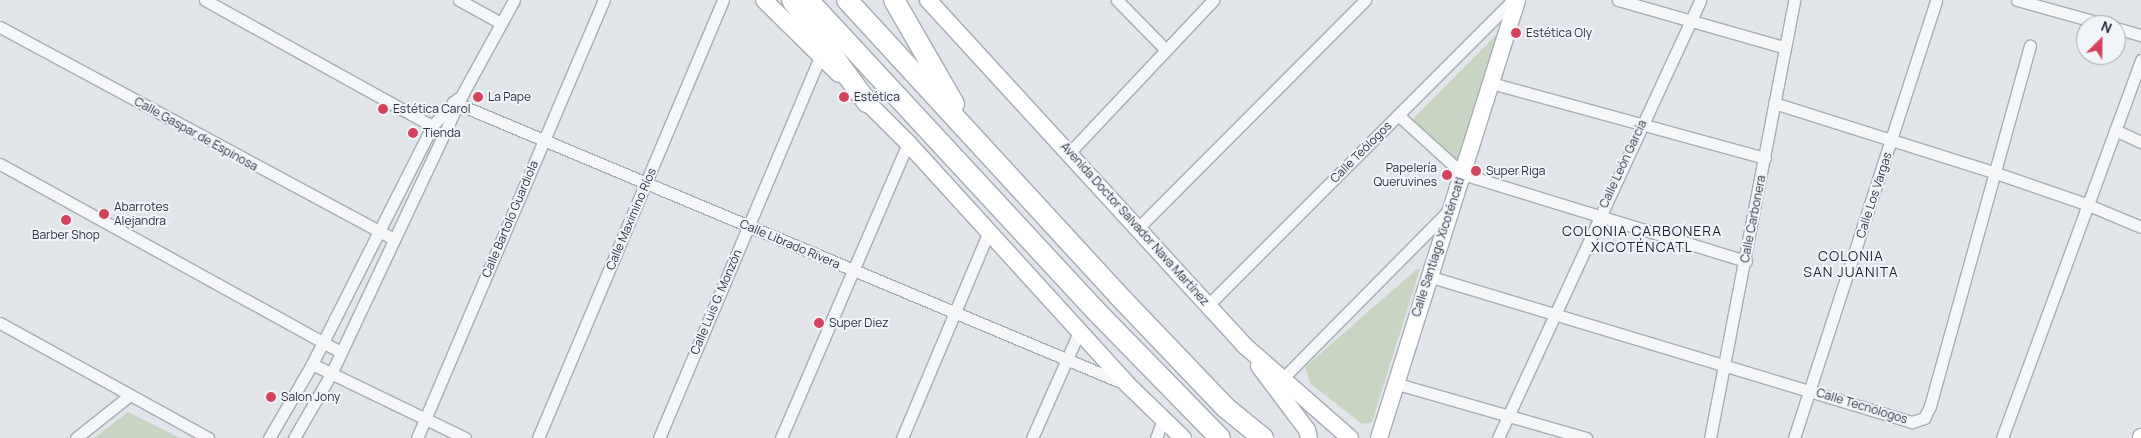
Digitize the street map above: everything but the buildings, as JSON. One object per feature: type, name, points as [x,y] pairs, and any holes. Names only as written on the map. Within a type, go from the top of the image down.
[{"type":"highway","points":[[792,0],[867,102]]},
{"type":"highway","points":[[808,0],[1095,310],[1220,438]]},
{"type":"highway","points":[[847,0],[1118,295],[1226,408],[1263,438]]},
{"type":"highway","points":[[894,0],[972,134]]},
{"type":"main road","points":[[764,0],[908,143],[1127,384],[1183,438]]},
{"type":"main road","name":"Avenida Doctor Salvador Nava Martínez","points":[[928,0],[1070,152],[1244,345],[1284,378],[1350,438]]},
{"type":"main road","name":"Calle Santiago Xicoténcatl","points":[[1379,438],[1394,383],[1448,210],[1463,174],[1517,0]]},
{"type":"main road","points":[[1244,345],[1307,430],[1309,438]]},
{"type":"street","points":[[205,0],[432,126]]},
{"type":"street","points":[[459,0],[499,22]]},
{"type":"street","points":[[294,438],[331,374],[456,103],[499,22],[514,0]]},
{"type":"street","name":"Calle Bartolo Guardiola","points":[[417,438],[604,0]]},
{"type":"street","name":"Calle Maximino Ríos","points":[[538,438],[723,0]]},
{"type":"street","points":[[1117,0],[1166,50]]},
{"type":"street","points":[[1070,152],[1213,0]]},
{"type":"street","points":[[1138,228],[1365,0]]},
{"type":"street","name":"Calle Teólogos","points":[[1209,304],[1513,0]]},
{"type":"street","points":[[1618,0],[1783,47]]},
{"type":"street","name":"Calle León García","points":[[1498,438],[1700,0]]},
{"type":"street","name":"Calle Carbonera","points":[[1710,438],[1746,261],[1783,47],[1794,0]]},
{"type":"street","name":"Calle Los Vargas","points":[[1794,438],[1936,0]]},
{"type":"street","points":[[2017,0],[2047,4],[2078,15]]},
{"type":"street","name":"Calle Gaspar de Espinosa","points":[[0,27],[376,232],[393,239]]},
{"type":"street","points":[[2126,30],[2141,34]]},
{"type":"street","name":"Calle Tecnólogos","points":[[1428,276],[1555,315],[1724,363],[1912,422],[1924,418],[1930,406],[2030,46]]},
{"type":"street","name":"Calle Luis G. Monzón","points":[[659,438],[820,56]]},
{"type":"street","points":[[2002,438],[2086,204],[2141,60]]},
{"type":"street","points":[[1491,83],[1765,158]]},
{"type":"street","points":[[269,438],[312,364],[376,232],[432,126],[456,103]]},
{"type":"street","name":"Calle Librado Rivera","points":[[456,103],[955,314],[1127,384]]},
{"type":"street","points":[[1774,103],[1996,173],[2086,204],[2141,227]]},
{"type":"street","points":[[1398,116],[1463,174],[1746,261]]},
{"type":"street","points":[[2115,130],[2141,142]]},
{"type":"street","points":[[781,438],[908,143]]},
{"type":"street","points":[[0,164],[341,352]]},
{"type":"street","points":[[1284,378],[1448,210]]},
{"type":"street","points":[[902,438],[988,233]]},
{"type":"street","points":[[0,323],[208,438]]},
{"type":"street","points":[[1032,438],[1079,332]]},
{"type":"street","points":[[312,364],[425,421],[465,438]]},
{"type":"street","points":[[1394,383],[1586,438]]},
{"type":"street","points":[[76,438],[130,395]]},
{"type":"street","points":[[1156,438],[1163,420]]},
{"type":"green space","points":[[1501,30],[1457,162],[1412,120]]},
{"type":"green space","points":[[1417,269],[1420,269],[1372,422],[1362,424],[1310,383],[1305,367]]},
{"type":"green space","points":[[128,412],[180,438],[94,438]]},
{"type":"place","name":"Estética Oly","points":[[1516,33]]},
{"type":"place","name":"La Pape","points":[[478,97]]},
{"type":"place","name":"Estética","points":[[844,97]]},
{"type":"place","name":"Estética Carol","points":[[383,109]]},
{"type":"place","name":"Tienda","points":[[413,133]]},
{"type":"place","name":"Super Riga","points":[[1476,171]]},
{"type":"place","name":"Papelería Queruvines","points":[[1447,175]]},
{"type":"place","name":"Abarrotes Alejandra","points":[[104,214]]},
{"type":"place","name":"Barber Shop","points":[[66,220]]},
{"type":"place","name":"Super Diez","points":[[819,323]]},
{"type":"place","name":"Salon Jony","points":[[271,397]]},
{"type":"district","name":"COLONIA CARBONERA XICOTÉNCATL","points":[[1642,240]]},
{"type":"district","name":"COLONIA SAN JUANITA","points":[[1851,264]]}]
